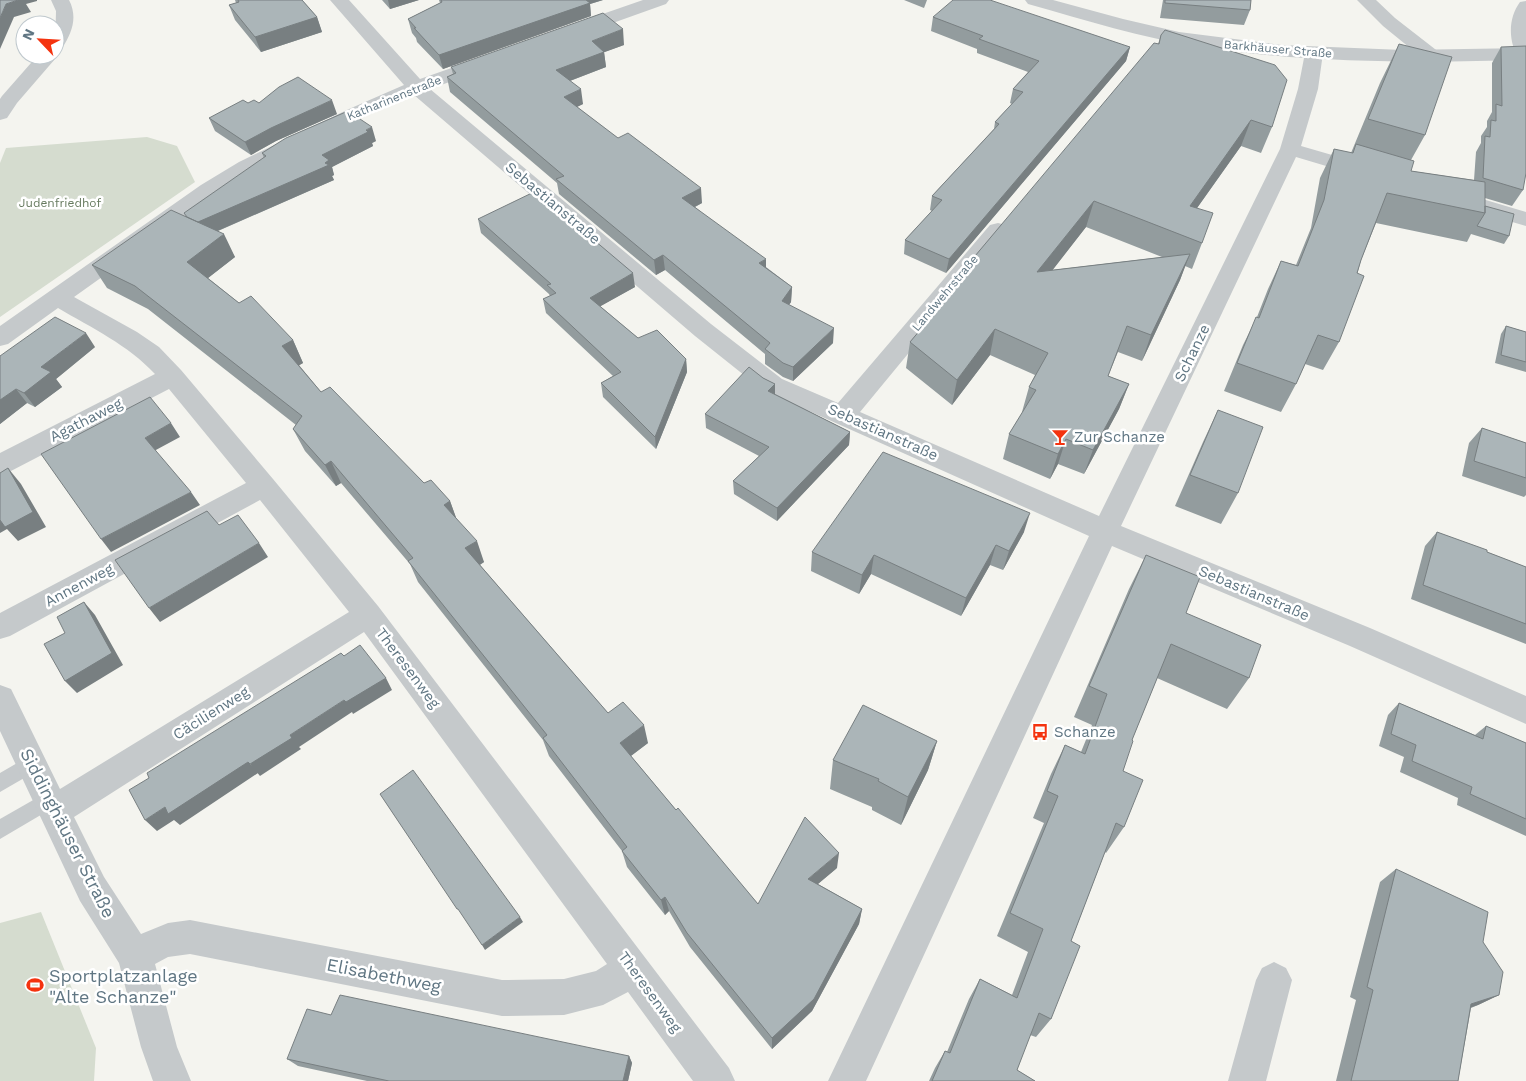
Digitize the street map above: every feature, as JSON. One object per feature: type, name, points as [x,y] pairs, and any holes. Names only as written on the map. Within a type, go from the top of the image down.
[{"type":"street","points":[[60,0],[65,7],[65,15]]},
{"type":"street","name":"Sebastianstraße","points":[[338,0],[416,87],[703,330],[773,385],[1105,531],[1360,637],[1526,710]]},
{"type":"street","points":[[557,37],[660,0]]},
{"type":"street","name":"Barkhäuser Straße","points":[[1034,0],[1100,19],[1157,41],[1314,53],[1432,57],[1526,54]]},
{"type":"street","points":[[1366,0],[1389,22],[1432,57]]},
{"type":"street","points":[[1526,6],[1519,32],[1526,54]]},
{"type":"street","name":"Schanze","points":[[847,1081],[1105,531],[1290,149],[1308,90],[1314,53]]},
{"type":"street","name":"Katharinenstraße","points":[[0,338],[209,190],[246,167],[356,113],[416,87],[501,57]]},
{"type":"street","points":[[3,105],[39,65]]},
{"type":"street","points":[[1290,149],[1384,177]]},
{"type":"street","points":[[1460,200],[1526,219]]},
{"type":"street","name":"Landwehrstraße","points":[[843,415],[1010,216]]},
{"type":"street","name":"Theresenweg","points":[[57,297],[129,338],[150,353],[172,376],[368,615],[716,1081]]},
{"type":"street","name":"Agathaweg","points":[[0,465],[172,376]]},
{"type":"street","name":"Annenweg","points":[[0,627],[264,486]]},
{"type":"street","name":"Cäcilienweg","points":[[51,806],[368,615]]},
{"type":"street","name":"Siddinghäuser Straße","points":[[0,699],[8,736],[31,764],[92,889],[135,956],[159,1047],[172,1081]]},
{"type":"street","name":"Elisabethweg","points":[[135,956],[173,937],[190,937],[502,998],[564,997],[603,987],[633,968]]},
{"type":"street","points":[[1248,1081],[1274,980]]},
{"type":"lane","points":[[0,783],[31,764]]},
{"type":"lane","points":[[0,830],[51,806]]},
{"type":"green space","name":"Judenfriedhof","points":[[147,137],[177,146],[195,182],[0,317],[0,163],[6,148]]},
{"type":"green space","name":"Sportplatzanlage \"Alte Schanze\"","points":[[41,912],[96,1048],[94,1081],[0,1081],[0,923]]},
{"type":"building","points":[[0,0],[18,0],[6,4],[0,18]]},
{"type":"building","points":[[238,0],[302,0],[317,17],[255,37],[229,5],[239,2]]},
{"type":"building","points":[[441,0],[586,0],[590,3],[439,55],[408,19],[442,2]]},
{"type":"building","points":[[953,0],[990,0],[1130,47],[949,259],[905,240],[942,200],[932,196],[999,124],[995,122],[1023,92],[1013,89],[1039,61],[979,39],[983,36],[933,17]]},
{"type":"building","points":[[1165,0],[1251,0],[1250,10],[1165,3]]},
{"type":"building","points":[[603,13],[623,29],[592,41],[604,52],[556,70],[581,89],[564,97],[618,138],[628,133],[701,188],[682,198],[766,259],[759,263],[792,287],[782,301],[834,328],[793,367],[783,363],[765,349],[770,343],[663,255],[654,260],[556,179],[564,176],[447,77],[456,73],[451,67]]},
{"type":"building","points":[[1165,30],[1275,65],[1287,80],[1272,127],[1251,120],[1190,206],[1213,213],[1202,243],[1094,201],[1037,272],[1190,254],[1151,335],[1127,326],[1108,376],[1129,384],[1093,450],[1066,439],[1058,454],[1009,434],[1036,390],[1029,387],[1048,353],[995,329],[957,380],[910,342],[980,259],[975,256],[1154,43],[1159,44],[1161,35]]},
{"type":"building","points":[[1399,44],[1452,57],[1425,135],[1368,119]]},
{"type":"building","points":[[1526,46],[1526,173],[1523,190],[1483,178],[1485,136],[1490,137],[1491,120],[1496,121],[1496,104],[1502,106],[1501,47]]},
{"type":"building","points":[[298,77],[332,100],[245,142],[209,118],[243,100],[248,103],[254,100],[259,103],[279,87]]},
{"type":"building","points":[[348,111],[372,127],[366,130],[368,132],[322,155],[329,160],[325,163],[329,165],[198,222],[187,217],[184,213],[266,156],[262,153],[286,138]]},
{"type":"building","points":[[1356,144],[1414,161],[1411,171],[1485,182],[1485,213],[1387,193],[1361,260],[1357,273],[1364,276],[1339,342],[1318,335],[1296,384],[1237,363],[1256,317],[1259,318],[1281,261],[1298,266],[1324,200],[1334,149],[1353,153]]},
{"type":"building","points":[[536,191],[633,273],[590,298],[638,338],[657,330],[686,359],[655,437],[601,383],[621,372],[543,299],[556,293],[547,285],[551,284],[478,219]]},
{"type":"building","points":[[1485,206],[1514,214],[1509,236],[1477,226],[1485,213]]},
{"type":"building","points":[[171,210],[224,234],[187,262],[239,303],[251,296],[293,340],[282,346],[321,392],[330,387],[424,483],[431,480],[450,501],[444,505],[477,541],[465,548],[608,713],[623,702],[644,725],[620,743],[676,810],[678,808],[758,904],[805,817],[839,853],[808,879],[862,909],[814,999],[772,1038],[687,933],[665,897],[661,900],[622,851],[627,847],[543,738],[547,735],[408,561],[413,558],[331,461],[325,465],[293,429],[302,416],[135,286],[92,265]]},
{"type":"building","points":[[55,317],[86,333],[41,367],[51,372],[24,393],[16,389],[0,400],[0,356]]},
{"type":"building","points":[[1506,326],[1526,332],[1526,362],[1501,355]]},
{"type":"building","points":[[749,367],[763,378],[775,384],[768,391],[850,432],[777,508],[733,481],[769,447],[705,414]]},
{"type":"building","points":[[150,397],[171,423],[145,438],[191,492],[101,539],[41,454]]},
{"type":"building","points":[[1218,410],[1263,427],[1238,493],[1190,475]]},
{"type":"building","points":[[1482,428],[1526,443],[1526,478],[1474,461]]},
{"type":"building","points":[[883,452],[1030,513],[1009,551],[996,545],[966,598],[874,555],[862,575],[812,552]]},
{"type":"building","points":[[8,468],[33,512],[5,527],[0,520],[0,473]]},
{"type":"building","points":[[207,511],[219,525],[238,515],[259,543],[149,608],[115,560]]},
{"type":"building","points":[[1437,532],[1487,550],[1487,552],[1526,567],[1526,624],[1423,585]]},
{"type":"building","points":[[1146,555],[1200,577],[1186,613],[1261,645],[1249,678],[1171,644],[1132,740],[1123,771],[1143,780],[1124,827],[1116,823],[1071,941],[1080,946],[1051,1019],[1039,1013],[1017,1070],[1035,1081],[932,1081],[945,1051],[950,1053],[980,979],[1017,998],[1043,929],[1010,913],[1058,796],[1047,791],[1065,745],[1085,754],[1107,694],[1089,686]]},
{"type":"building","points":[[84,602],[112,653],[65,681],[44,644],[65,633],[57,617]]},
{"type":"building","points":[[360,645],[386,678],[346,702],[344,700],[290,735],[292,738],[250,764],[248,762],[168,814],[165,807],[145,820],[129,790],[149,778],[147,773],[341,653],[344,656]]},
{"type":"building","points":[[1399,703],[1483,739],[1486,726],[1526,743],[1526,819],[1470,794],[1472,787],[1412,761],[1416,745],[1391,734]]},
{"type":"building","points":[[863,705],[937,741],[908,797],[878,781],[879,779],[833,760]]},
{"type":"building","points":[[413,770],[520,917],[482,945],[380,794]]},
{"type":"building","points":[[1396,869],[1488,912],[1483,942],[1503,972],[1499,995],[1471,1004],[1458,1081],[1351,1081],[1373,990],[1367,987]]},
{"type":"building","points":[[340,995],[629,1056],[623,1081],[389,1081],[287,1059],[307,1009],[331,1015]]},
{"type":"place","name":"Zur Schanze","points":[[1060,437]]},
{"type":"place","name":"Schanze","points":[[1040,732]]},
{"type":"place","name":"Sportplatzanlage \"Alte Schanze\"","points":[[35,985]]}]
